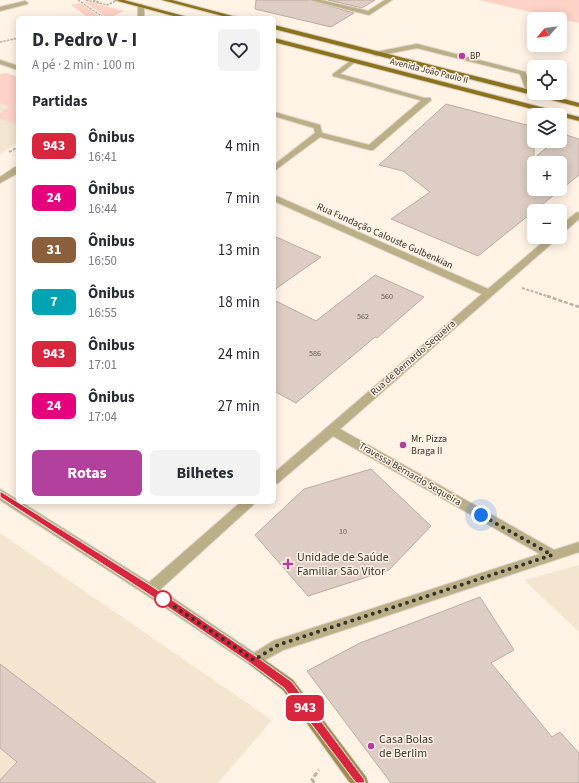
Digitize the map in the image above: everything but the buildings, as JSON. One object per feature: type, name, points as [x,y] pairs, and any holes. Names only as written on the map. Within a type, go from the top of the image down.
[{"type":"main road","points":[[117,0],[180,16]]},
{"type":"main road","points":[[165,0],[229,16]]},
{"type":"main road","name":"Avenida João Paulo II","points":[[276,28],[527,92]]},
{"type":"main road","name":"Avenida João Paulo II","points":[[276,41],[579,119]]},
{"type":"main road","name":"Avenida João Paulo II","points":[[559,100],[579,105]]},
{"type":"main road","points":[[254,660],[288,685],[360,783]]},
{"type":"street","points":[[313,0],[369,13],[389,0]]},
{"type":"street","points":[[0,9],[25,3]]},
{"type":"street","points":[[140,6],[141,16]]},
{"type":"street","points":[[376,54],[417,46],[523,73],[527,83]]},
{"type":"street","points":[[319,134],[370,148],[426,100],[335,75],[353,61]]},
{"type":"street","points":[[0,62],[16,67]]},
{"type":"street","points":[[276,115],[317,127],[319,134]]},
{"type":"street","points":[[276,167],[319,134]]},
{"type":"street","points":[[0,181],[16,170]]},
{"type":"street","name":"Rua Fundação Calouste Gulbenkian","points":[[276,199],[488,293]]},
{"type":"street","points":[[567,225],[579,215]]},
{"type":"street","name":"Rua de Bernardo Sequeira","points":[[276,478],[546,244]]},
{"type":"street","name":"Travessa Bernardo Sequeira","points":[[332,430],[552,555]]},
{"type":"street","points":[[0,494],[150,590],[254,660],[278,645],[579,547]]},
{"type":"street","points":[[150,590],[247,504]]},
{"type":"path","points":[[78,0],[102,16]]},
{"type":"path","points":[[86,0],[107,5],[117,0]]},
{"type":"path","points":[[0,42],[16,38]]},
{"type":"path","points":[[528,290],[579,307]]},
{"type":"path","points":[[314,783],[312,779],[319,770]]},
{"type":"shaded area","points":[[82,0],[124,11],[113,16],[105,16]]},
{"type":"shaded area","points":[[478,0],[579,0],[579,23],[567,20],[567,12],[531,12]]},
{"type":"shaded area","points":[[80,3],[99,16],[86,16],[71,5]]},
{"type":"shaded area","points":[[6,73],[16,76],[16,143],[0,154],[0,74]]},
{"type":"shaded area","points":[[6,73],[16,76],[16,123],[0,119],[0,113],[9,107],[0,103],[0,74]]},
{"type":"shaded area","points":[[0,533],[272,720],[218,783],[0,783]]},
{"type":"shaded area","points":[[579,565],[579,632],[524,580]]},
{"type":"bus line","name":"943","points":[[0,494],[150,590],[254,660],[288,685],[360,783]]},
{"type":"place","name":"BP","points":[[462,56]]},
{"type":"place","name":"Mr. Pizza Braga II","points":[[403,445]]},
{"type":"place","name":"Unidade de Saúde Familiar São Vitor","points":[[288,564]]},
{"type":"place","name":"Casa Bolas de Berlim","points":[[371,746]]},
{"type":"route","points":[[163,599],[254,660],[278,645],[552,555],[481,515]]}]
